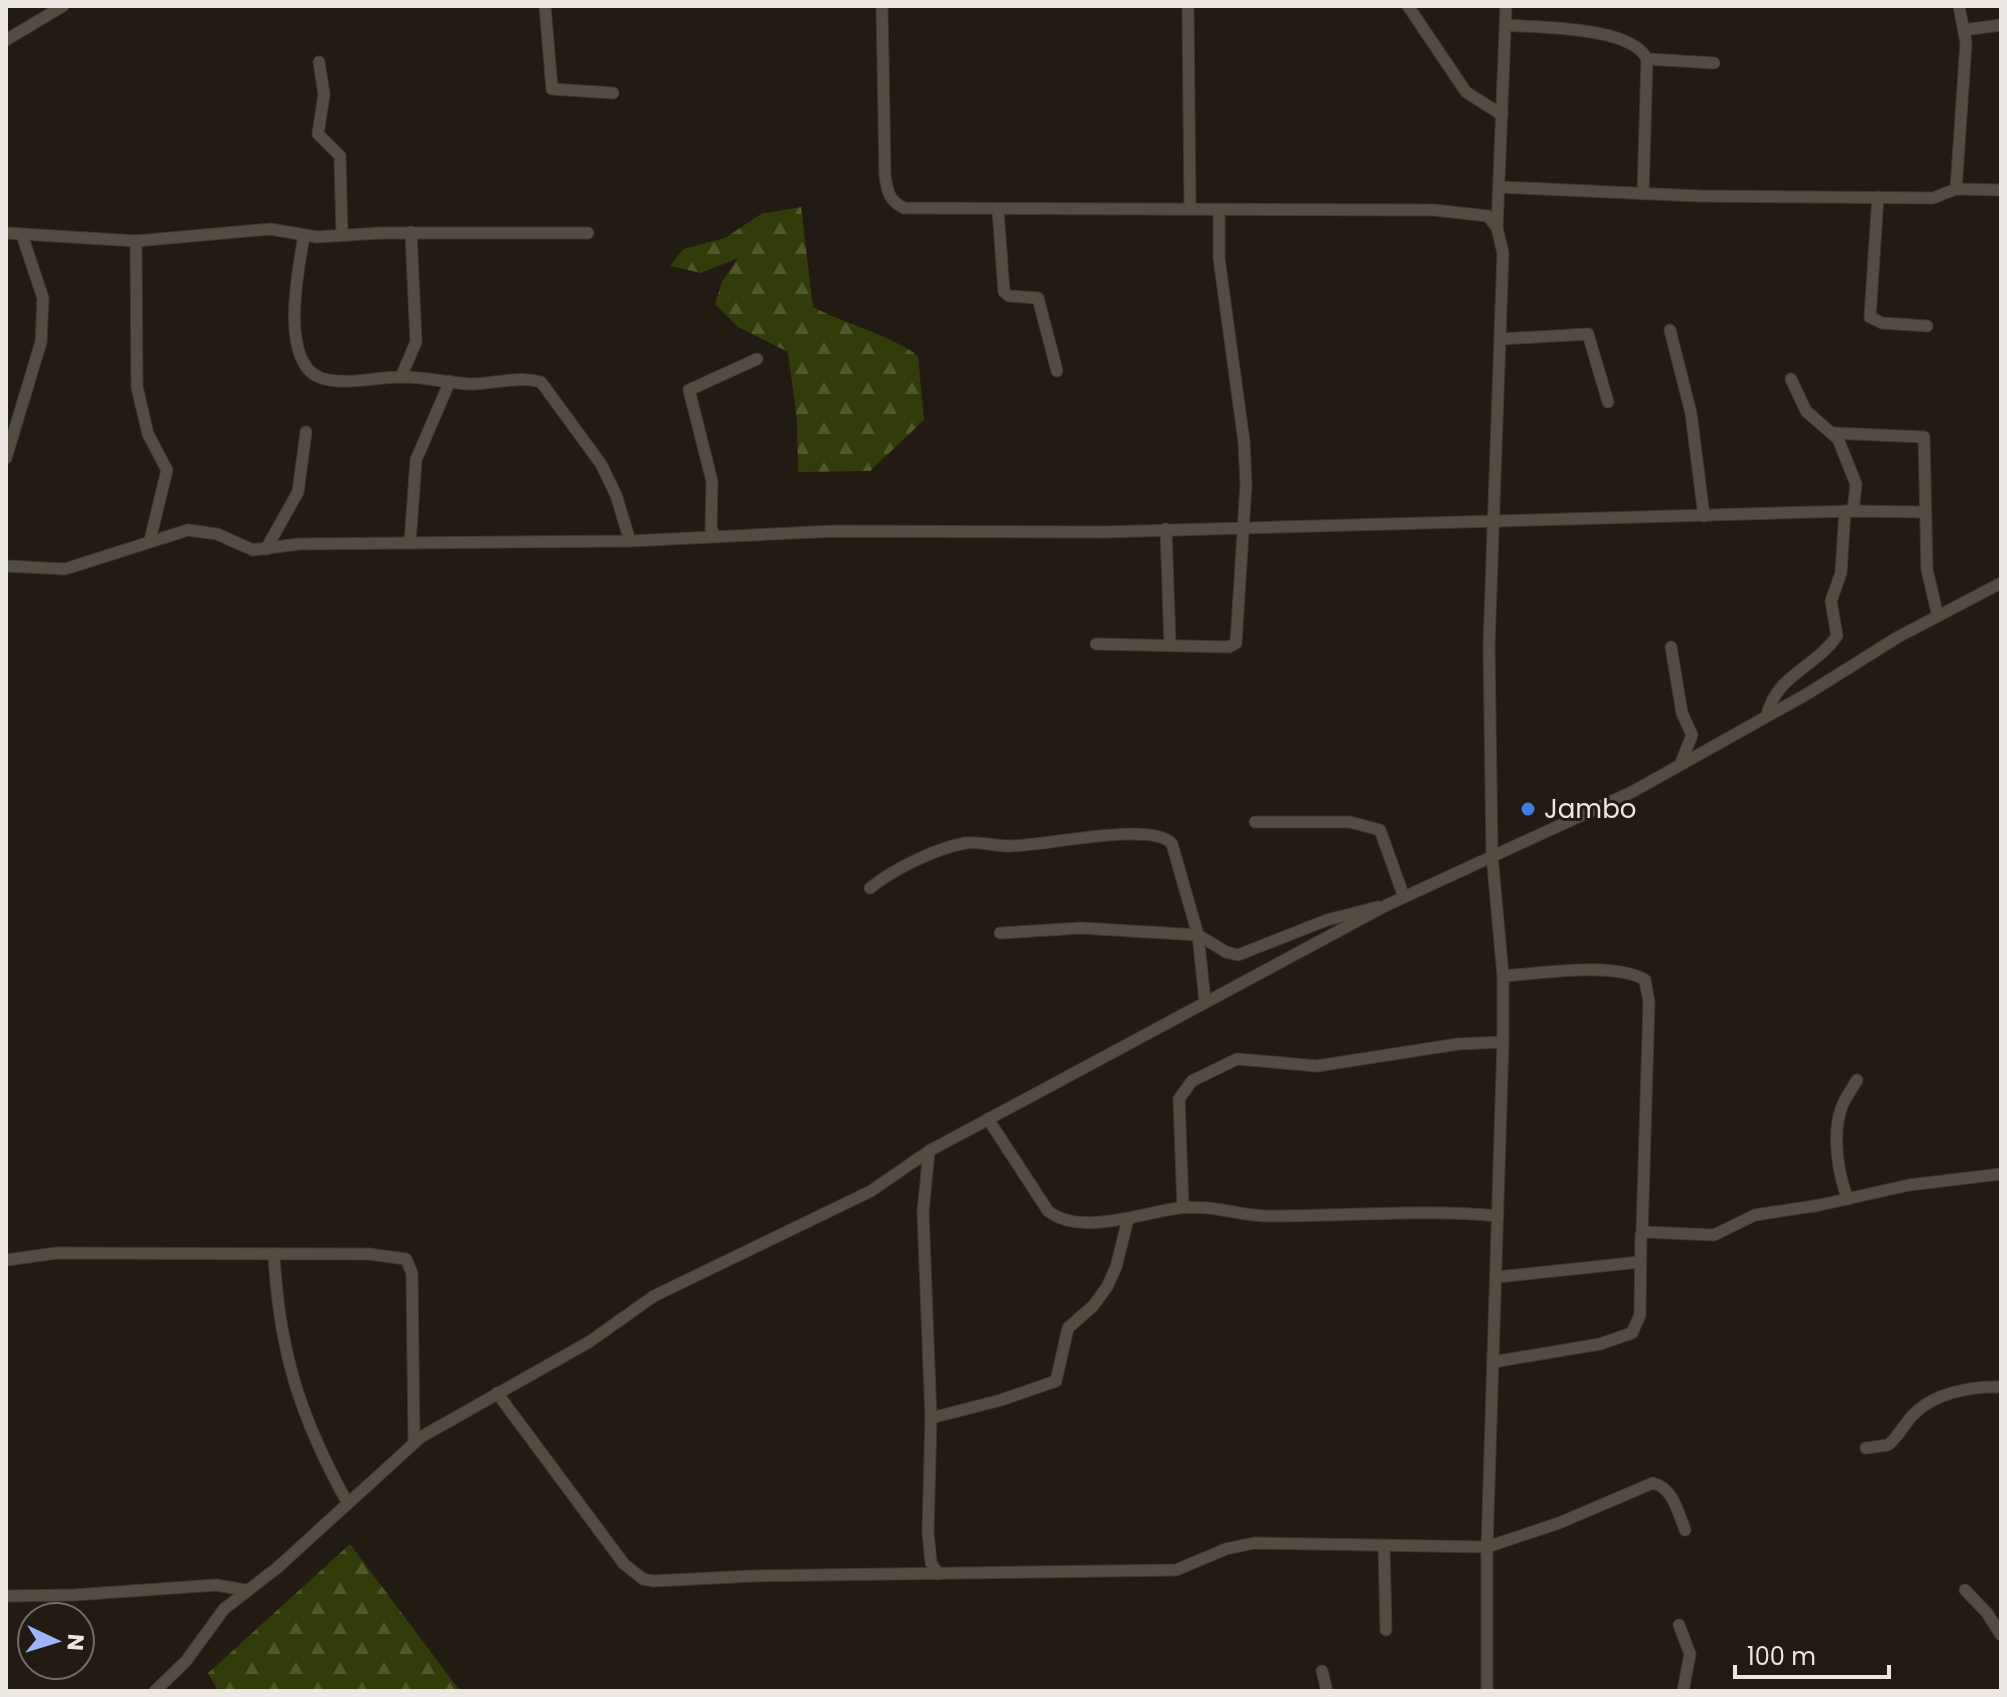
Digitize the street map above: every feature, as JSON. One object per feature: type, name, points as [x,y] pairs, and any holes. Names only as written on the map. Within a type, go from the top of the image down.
[{"type":"street","points":[[6,40],[63,6]]},
{"type":"street","points":[[545,6],[552,89],[613,93]]},
{"type":"street","points":[[882,6],[888,193],[894,204],[904,208],[1463,211],[1488,216],[1497,228]]},
{"type":"street","points":[[1188,6],[1190,209]]},
{"type":"street","points":[[1408,6],[1466,92],[1502,115]]},
{"type":"street","points":[[1487,1691],[1487,1547],[1503,1042],[1503,976],[1492,855],[1489,645],[1503,253],[1497,228],[1506,6]]},
{"type":"street","points":[[1956,189],[1964,30],[1959,6]]},
{"type":"street","points":[[1505,25],[1576,29],[1626,40],[1643,50],[1647,59],[1643,194]]},
{"type":"street","points":[[1964,30],[2001,25]]},
{"type":"street","points":[[1647,59],[1714,63]]},
{"type":"street","points":[[319,62],[324,94],[318,134],[340,156],[342,235]]},
{"type":"street","points":[[1499,187],[1643,194],[1933,198],[1956,189],[2001,190]]},
{"type":"street","points":[[1878,197],[1870,317],[1882,323],[1927,326]]},
{"type":"street","points":[[998,210],[1004,292],[1009,296],[1038,298],[1042,326],[1052,344],[1057,371]]},
{"type":"street","points":[[1096,644],[1229,647],[1236,643],[1244,442],[1219,258],[1219,210]]},
{"type":"street","points":[[6,233],[136,241],[270,229],[304,236],[411,232],[588,233]]},
{"type":"street","points":[[401,377],[416,342],[411,232]]},
{"type":"street","points":[[6,458],[41,342],[43,298],[22,235]]},
{"type":"street","points":[[304,236],[295,337],[305,368],[323,379],[401,377],[465,384],[526,379],[546,386],[609,478],[630,541]]},
{"type":"street","points":[[136,241],[138,400],[148,434],[167,470],[150,540]]},
{"type":"street","points":[[1670,330],[1691,413],[1704,516]]},
{"type":"street","points":[[1500,339],[1588,334],[1608,402]]},
{"type":"street","points":[[716,537],[711,529],[709,466],[689,390],[757,359]]},
{"type":"street","points":[[1767,715],[1781,683],[1824,655],[1838,633],[1831,601],[1841,573],[1855,480],[1833,433],[1806,411],[1791,379]]},
{"type":"street","points":[[410,543],[416,460],[450,381]]},
{"type":"street","points":[[266,549],[298,492],[306,432]]},
{"type":"street","points":[[1833,433],[1889,437],[1921,435],[1924,444],[1923,512],[1927,570],[1938,616]]},
{"type":"street","points":[[6,566],[65,569],[150,540],[201,530],[247,549],[266,549],[299,544],[630,541],[836,531],[974,533],[1849,511],[1923,512]]},
{"type":"street","points":[[1166,529],[1170,645]]},
{"type":"street","points":[[155,1691],[186,1661],[206,1630],[245,1590],[277,1568],[414,1442],[589,1342],[654,1296],[879,1187],[929,1151],[1205,1001],[1317,946],[1387,905],[1632,792],[2001,583]]},
{"type":"street","points":[[1671,647],[1682,713],[1692,735],[1691,744],[1678,766]]},
{"type":"street","points":[[1255,822],[1350,822],[1380,830],[1404,897]]},
{"type":"street","points":[[870,888],[882,878],[967,843],[1009,846],[1148,834],[1163,837],[1172,844],[1198,935],[1205,1001]]},
{"type":"street","points":[[1000,933],[1081,928],[1198,935],[1238,955],[1327,920],[1387,905]]},
{"type":"street","points":[[1493,1362],[1600,1344],[1632,1333],[1640,1315],[1649,1002],[1645,980],[1616,973],[1570,971],[1503,976]]},
{"type":"street","points":[[1183,1207],[1179,1099],[1192,1081],[1237,1059],[1317,1066],[1458,1044],[1503,1042]]},
{"type":"street","points":[[1848,1199],[1840,1173],[1838,1129],[1841,1108],[1857,1080]]},
{"type":"street","points":[[988,1119],[1053,1215],[1076,1220],[1128,1219],[1183,1207],[1260,1216],[1404,1211],[1498,1216]]},
{"type":"street","points":[[929,1151],[923,1212],[931,1418],[929,1554],[938,1574]]},
{"type":"street","points":[[1642,1233],[1714,1235],[1755,1215],[1909,1185],[2001,1174]]},
{"type":"street","points":[[931,1418],[1001,1400],[1056,1381],[1068,1328],[1093,1306],[1107,1287],[1116,1267],[1128,1219]]},
{"type":"street","points":[[6,1260],[57,1253],[399,1256],[410,1263],[414,1442]]},
{"type":"street","points":[[274,1254],[288,1368],[322,1456],[347,1502]]},
{"type":"street","points":[[1497,1277],[1640,1262]]},
{"type":"street","points":[[1866,1448],[1888,1445],[1913,1415],[1934,1400],[1974,1387],[2001,1387]]},
{"type":"street","points":[[497,1393],[624,1564],[643,1579],[1176,1570],[1226,1549],[1254,1543],[1487,1547],[1545,1528],[1653,1483],[1662,1485],[1668,1492],[1685,1530]]},
{"type":"street","points":[[1384,1546],[1386,1630]]},
{"type":"street","points":[[6,1596],[74,1595],[216,1585],[245,1590]]},
{"type":"street","points":[[1965,1590],[1987,1613],[2001,1635]]},
{"type":"street","points":[[1679,1625],[1690,1654],[1683,1691]]},
{"type":"street","points":[[1322,1671],[1327,1691]]},
{"type":"green space","points":[[801,207],[813,307],[893,341],[918,356],[924,420],[870,471],[798,472],[797,421],[788,352],[738,327],[715,304],[722,282],[738,258],[701,273],[670,266],[683,249],[725,238],[761,214]]},
{"type":"green space","points":[[350,1544],[460,1691],[218,1691],[208,1673]]},
{"type":"place","name":"Jambo","points":[[1528,809]]}]
